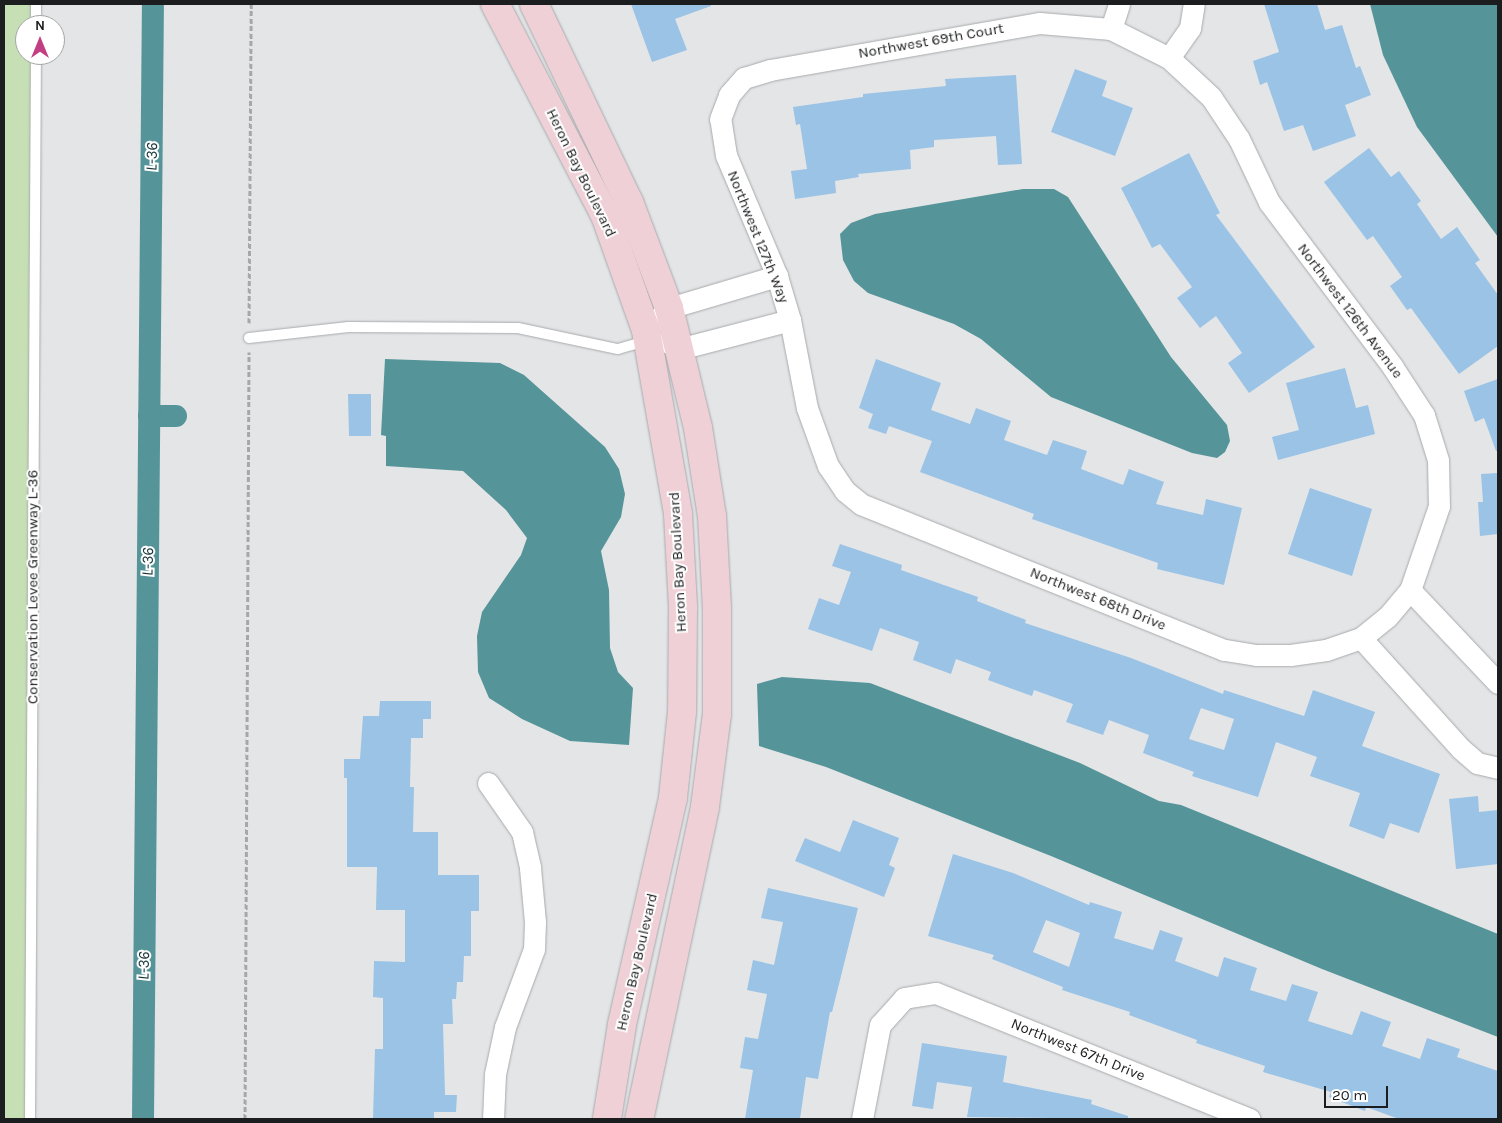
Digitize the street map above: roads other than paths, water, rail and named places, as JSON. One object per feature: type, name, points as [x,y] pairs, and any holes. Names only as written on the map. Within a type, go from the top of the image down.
[{"type":"street","name":"Heron Bay Boulevard","points":[[495,4],[605,215],[646,330],[678,514],[683,606],[682,665],[674,783],[622,1025],[607,1119]]},
{"type":"street","name":"Heron Bay Boulevard","points":[[534,4],[629,202],[670,308],[698,428],[712,516],[717,714],[708,786],[639,1119]]},
{"type":"street","points":[[1111,29],[1119,4]]},
{"type":"street","points":[[1169,58],[1190,28],[1194,4]]},
{"type":"street","name":"Northwest 69th Court","points":[[729,95],[744,78],[770,70],[1001,28],[1040,23],[1111,29],[1140,43]]},
{"type":"street","name":"Northwest 126th Avenue","points":[[1140,43],[1169,58],[1212,97],[1239,139],[1269,202],[1392,366],[1424,415],[1438,460],[1439,506],[1410,590],[1387,618]]},
{"type":"street","name":"Northwest 127th Way","points":[[729,95],[720,119],[726,154],[776,276],[790,320],[807,408],[828,466],[845,491]]},
{"type":"street","points":[[776,276],[670,308],[646,330],[679,348],[790,320]]},
{"type":"street","name":"Northwest 68th Drive","points":[[845,491],[861,504],[1224,650],[1256,655],[1290,655],[1326,650],[1361,638],[1387,618]]},
{"type":"street","points":[[1410,590],[1498,683]]},
{"type":"street","points":[[1361,638],[1461,749],[1477,763],[1498,768]]},
{"type":"street","points":[[488,783],[522,832],[530,868],[535,922],[534,949],[505,1027],[499,1055],[493,1119]]},
{"type":"street","name":"Northwest 67th Drive","points":[[862,1119],[880,1025],[904,998],[936,993],[1250,1119]]},
{"type":"lane","name":"Conservation Levee Greenway L-36","points":[[30,1119],[36,65]]},
{"type":"lane","points":[[249,338],[348,327],[518,328],[618,349],[636,344],[646,330]]},
{"type":"water","points":[[1370,4],[1498,4],[1498,237],[1417,127],[1383,55]]},
{"type":"water","points":[[1023,189],[1054,189],[1068,197],[1171,357],[1227,425],[1230,441],[1225,452],[1217,458],[1192,453],[1051,397],[981,339],[954,324],[868,293],[854,281],[843,260],[840,234],[851,223],[875,214]]},
{"type":"water","points":[[385,359],[500,363],[524,375],[605,447],[619,469],[625,494],[621,517],[601,551],[609,590],[610,648],[618,672],[633,688],[629,745],[570,741],[522,719],[489,698],[478,672],[477,636],[482,612],[521,555],[527,538],[506,510],[463,471],[386,466],[386,436],[381,435]]},
{"type":"water","points":[[782,677],[870,683],[1080,763],[1159,801],[1181,805],[1498,934],[1498,1037],[1322,969],[1051,856],[826,767],[759,746],[757,684]]},
{"type":"waterway","name":"L-36","points":[[143,1119],[153,4]]},
{"type":"waterway","points":[[149,416],[176,416]]}]
